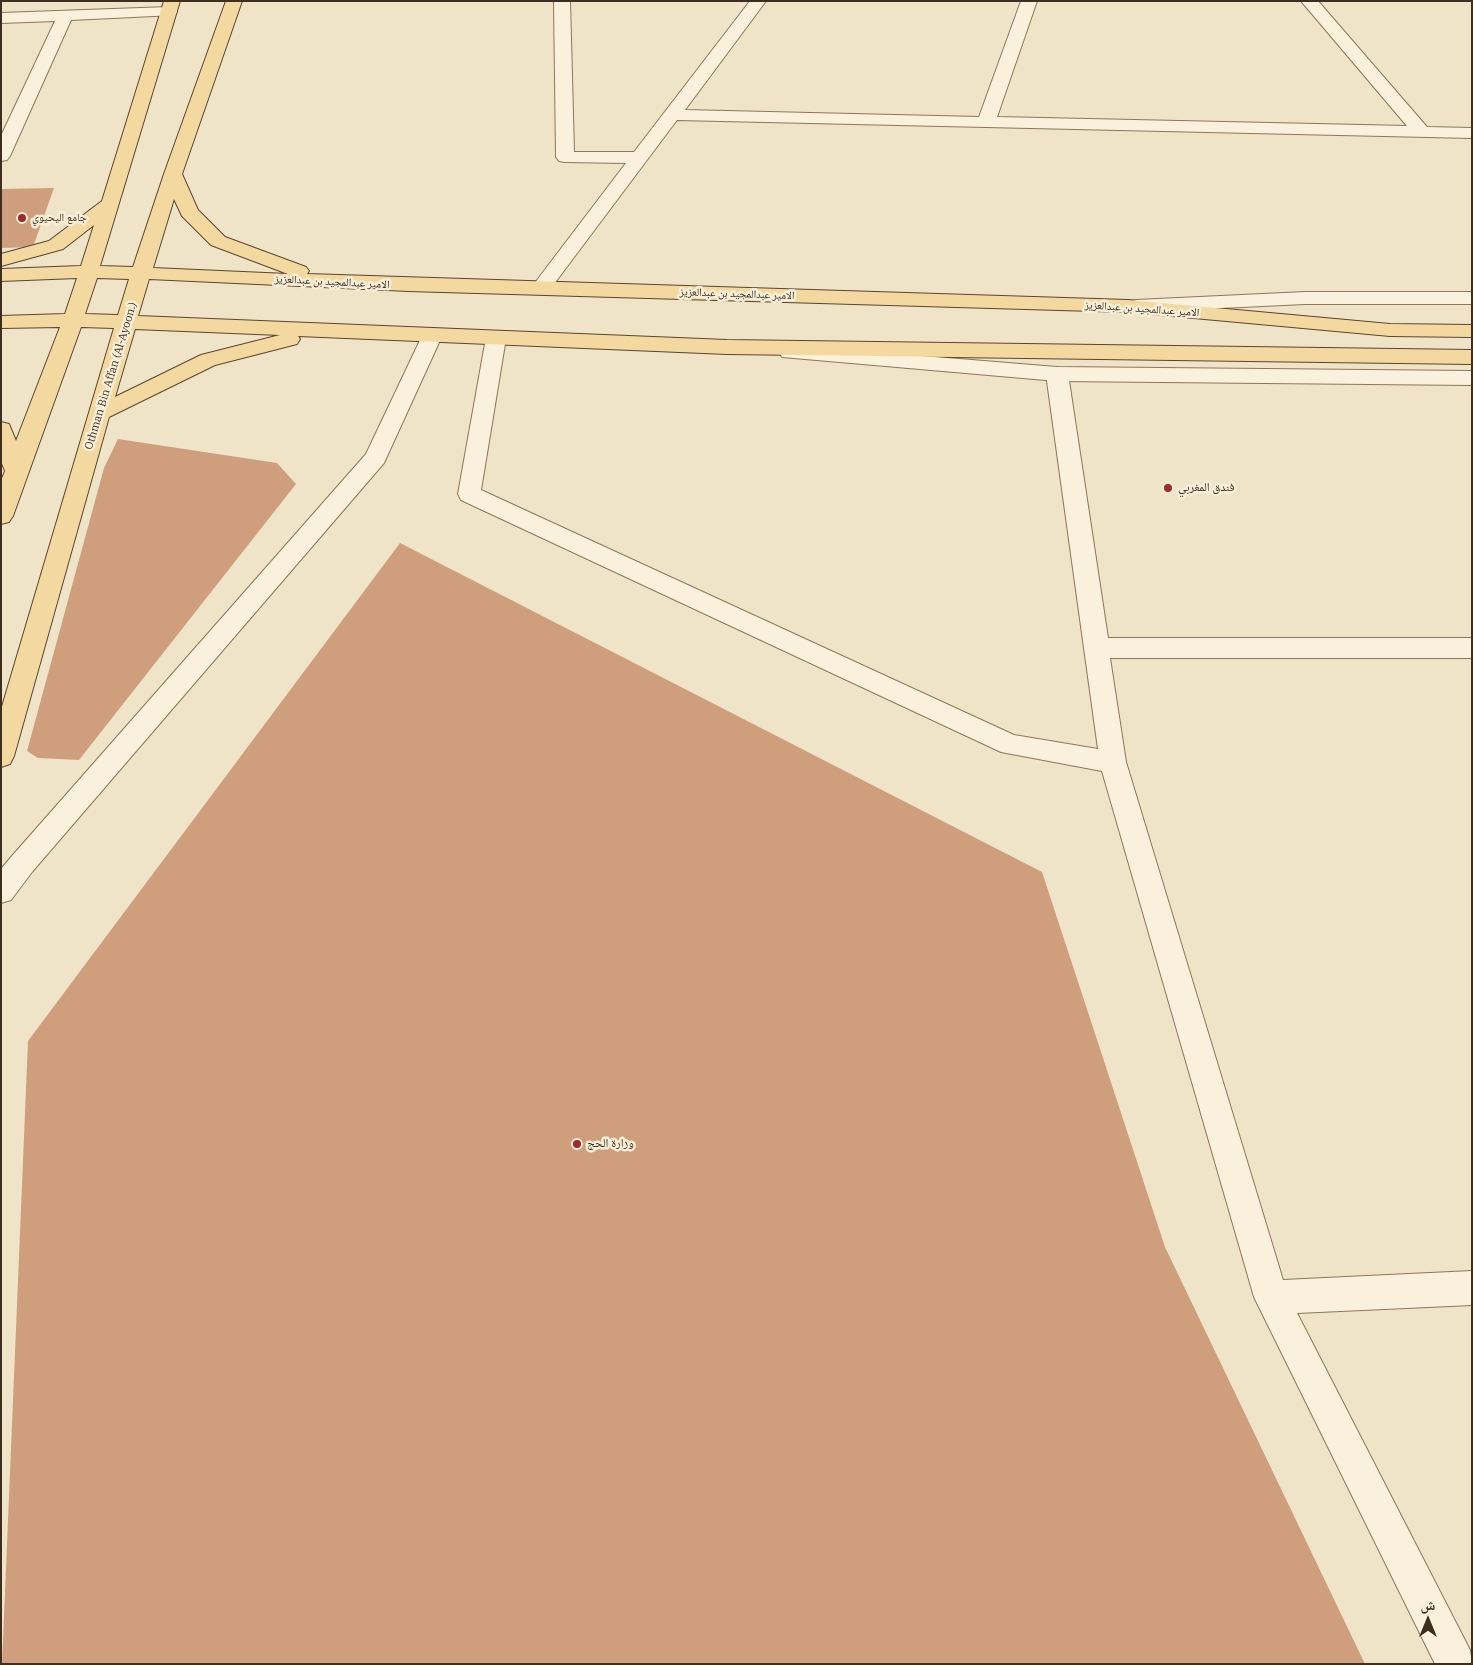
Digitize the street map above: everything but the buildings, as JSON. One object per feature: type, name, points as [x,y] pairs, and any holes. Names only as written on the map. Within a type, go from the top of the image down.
[{"type":"main road","name":"Othman Bin Affan (Al-Ayoon.)","points":[[1,756],[126,324],[174,174],[234,1]]},
{"type":"main road","points":[[1,516],[73,320],[111,203],[170,6]]},
{"type":"main road","points":[[174,174],[189,212],[218,241],[266,261],[329,281]]},
{"type":"main road","points":[[1,260],[56,245],[111,203]]},
{"type":"main road","name":"الامير عبدالمجيد بن عبدالعزيز","points":[[1,275],[88,272],[142,273],[329,281],[1128,306],[1390,330],[1472,331]]},
{"type":"main road","points":[[1,322],[73,320],[126,324],[727,347],[1472,357]]},
{"type":"main road","points":[[99,413],[208,360],[322,332]]},
{"type":"main road","points":[[1,429],[16,471]]},
{"type":"street","points":[[562,1],[565,157],[639,158]]},
{"type":"street","points":[[541,288],[758,1]]},
{"type":"street","points":[[986,122],[1029,1]]},
{"type":"street","points":[[1309,1],[1422,132]]},
{"type":"street","points":[[1,18],[65,16],[170,6]]},
{"type":"street","points":[[1,156],[65,16]]},
{"type":"street","points":[[672,115],[1472,133]]},
{"type":"street","points":[[1128,306],[1305,298],[1472,298]]},
{"type":"street","points":[[1,892],[22,864],[376,458],[432,336]]},
{"type":"street","points":[[496,338],[469,494],[1010,745],[1113,762]]},
{"type":"street","points":[[727,347],[1056,374],[1472,378]]},
{"type":"street","points":[[1056,374],[1113,762],[1271,1297],[1456,1664]]},
{"type":"street","points":[[1096,648],[1472,648]]},
{"type":"street","points":[[1271,1297],[1472,1288]]},
{"type":"place","name":"جامع اليحيوي","points":[[22,218]]},
{"type":"place","name":"فندق المغربي","points":[[1168,488]]},
{"type":"place","name":"وزارة الحج","points":[[577,1144]]}]
